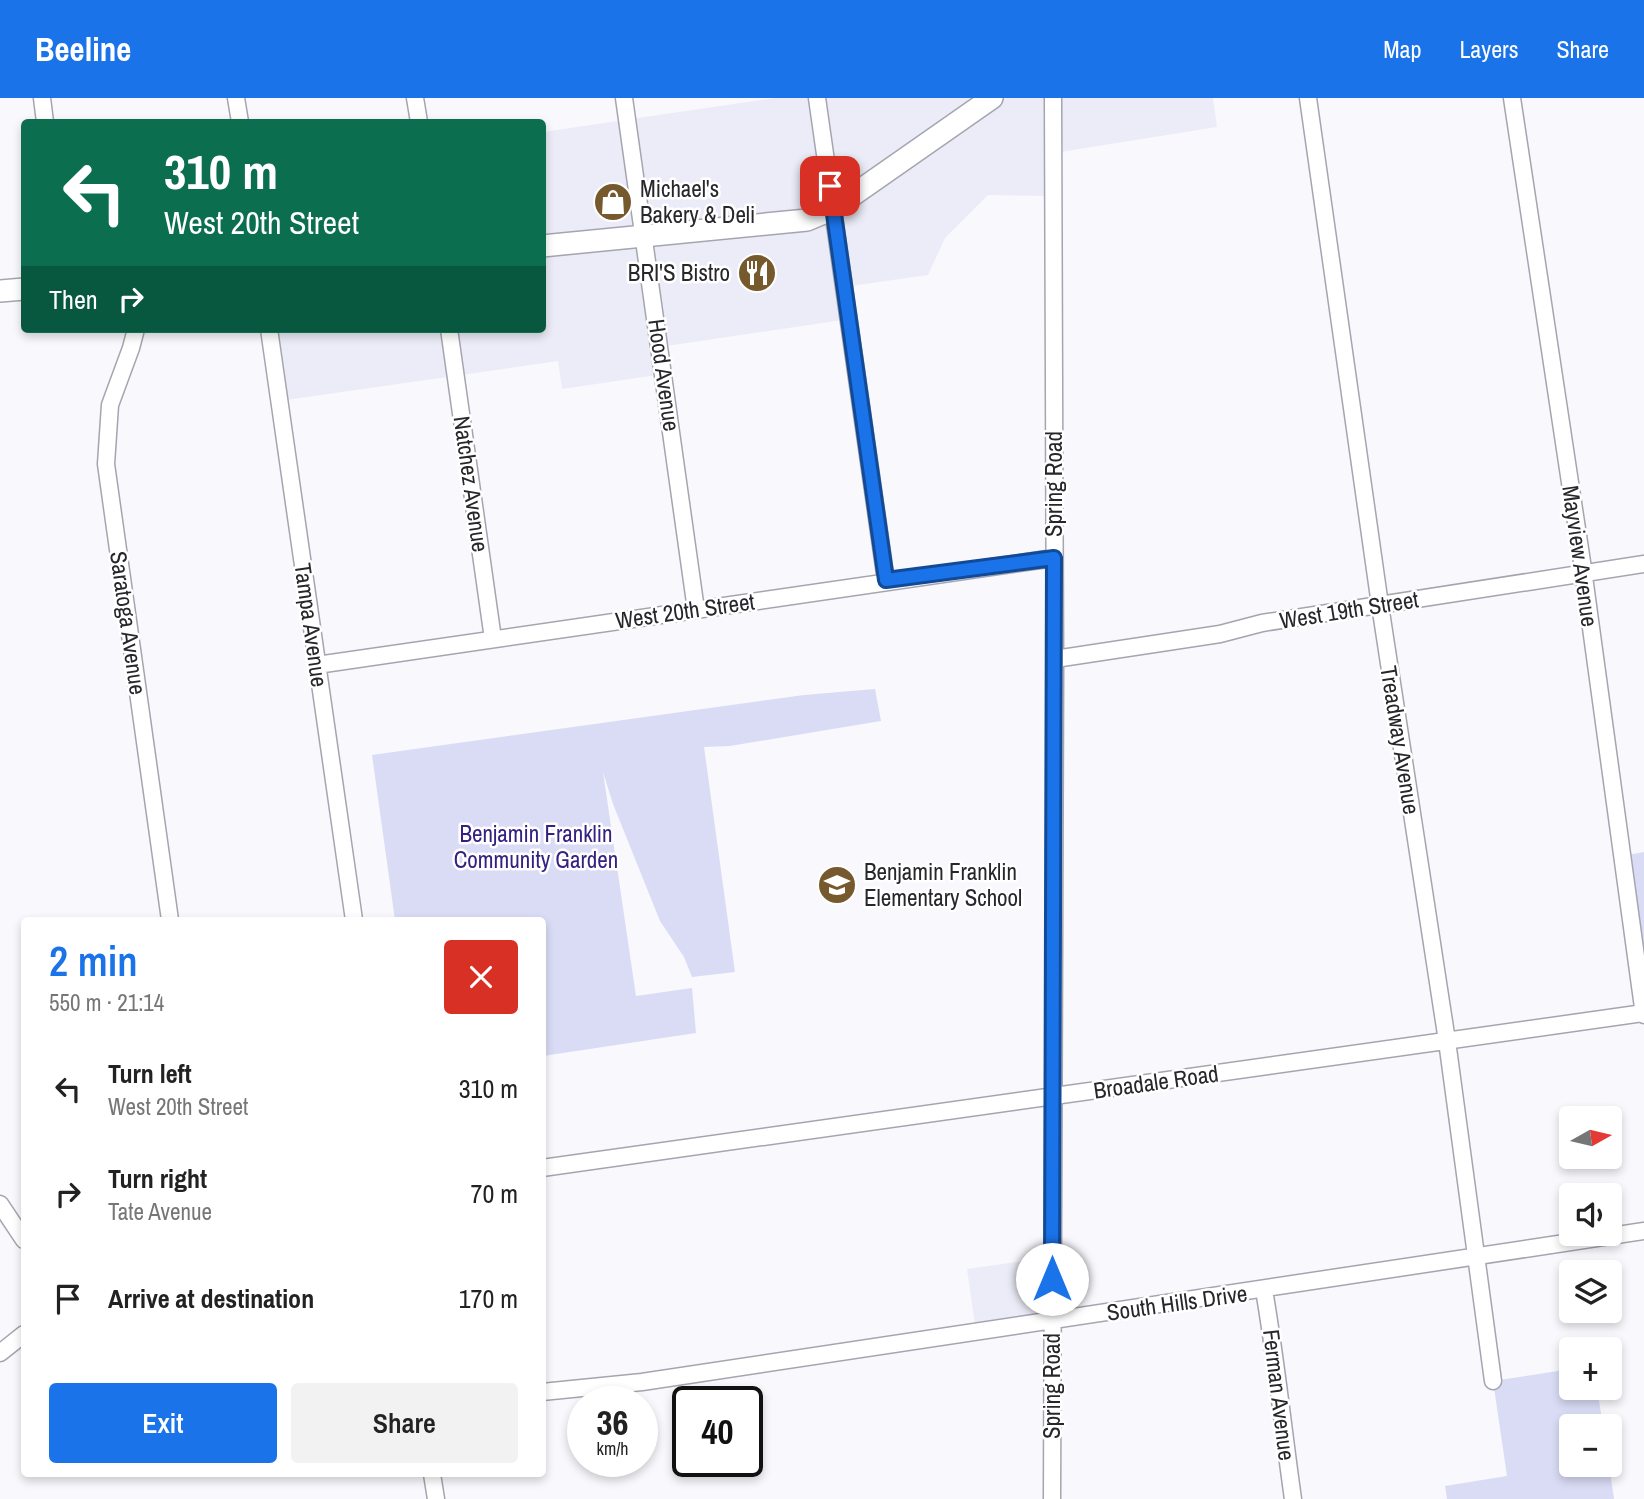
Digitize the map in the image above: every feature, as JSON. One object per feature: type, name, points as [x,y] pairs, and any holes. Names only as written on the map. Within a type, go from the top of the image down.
[{"type":"main road","points":[[546,246],[781,225],[807,220],[833,209],[992,98]]},
{"type":"main road","points":[[0,291],[21,289]]},
{"type":"street","points":[[42,98],[45,119]]},
{"type":"street","points":[[236,98],[240,119]]},
{"type":"street","points":[[415,98],[418,119]]},
{"type":"street","name":"Hood Avenue","points":[[624,98],[696,610]]},
{"type":"street","points":[[817,98],[886,580]]},
{"type":"street","name":"Spring Road","points":[[1052,1499],[1055,659],[1053,98]]},
{"type":"street","name":"Treadway Avenue","points":[[1308,98],[1380,605],[1447,1041],[1493,1381]]},
{"type":"street","name":"Mayview Avenue","points":[[1512,98],[1583,573],[1644,1014]]},
{"type":"street","name":"Saratoga Avenue","points":[[135,333],[110,405],[106,464],[170,917]]},
{"type":"street","name":"Tampa Avenue","points":[[270,333],[354,917]]},
{"type":"street","name":"Natchez Avenue","points":[[450,333],[493,639]]},
{"type":"street","name":"West 20th Street","points":[[317,665],[886,580],[1054,558]]},
{"type":"street","name":"West 19th Street","points":[[1055,659],[1220,634],[1262,623],[1644,564]]},
{"type":"street","name":"Broadale Road","points":[[546,1167],[1644,1014]]},
{"type":"street","points":[[0,1204],[21,1236]]},
{"type":"street","name":"South Hills Drive","points":[[546,1392],[642,1382],[1644,1231]]},
{"type":"street","name":"Ferman Avenue","points":[[1264,1290],[1275,1351],[1293,1499]]},
{"type":"street","points":[[0,1353],[21,1336]]},
{"type":"street","points":[[432,1477],[436,1499]]},
{"type":"shaded area","points":[[775,98],[1213,98],[1217,127],[1054,153],[1053,196],[988,195],[945,238],[928,275],[844,287],[849,319],[660,347],[664,374],[562,389],[558,361],[279,401],[270,333],[546,333],[546,132]]},
{"type":"shaded area","points":[[1052,1257],[1052,1321],[976,1332],[967,1269]]},
{"type":"green space","name":"Benjamin Franklin Community Garden","points":[[875,689],[881,721],[730,746],[704,747],[735,972],[692,977],[684,957],[660,921],[603,772],[636,996],[692,988],[696,1033],[546,1056],[546,917],[395,917],[372,755],[804,695]]},
{"type":"green space","points":[[1644,852],[1644,1013],[1622,856]]},
{"type":"green space","points":[[1559,1371],[1559,1400],[1599,1400],[1601,1414],[1559,1414],[1559,1477],[1611,1477],[1614,1499],[1447,1499],[1445,1486],[1507,1476],[1493,1381]]},
{"type":"place","name":"Michael's Bakery & Deli","points":[[613,202]]},
{"type":"place","name":"BRI'S Bistro","points":[[757,273]]},
{"type":"place","name":"Benjamin Franklin Elementary School","points":[[837,885]]},
{"type":"route","points":[[830,186],[886,580],[1054,558],[1052,1279]]}]
